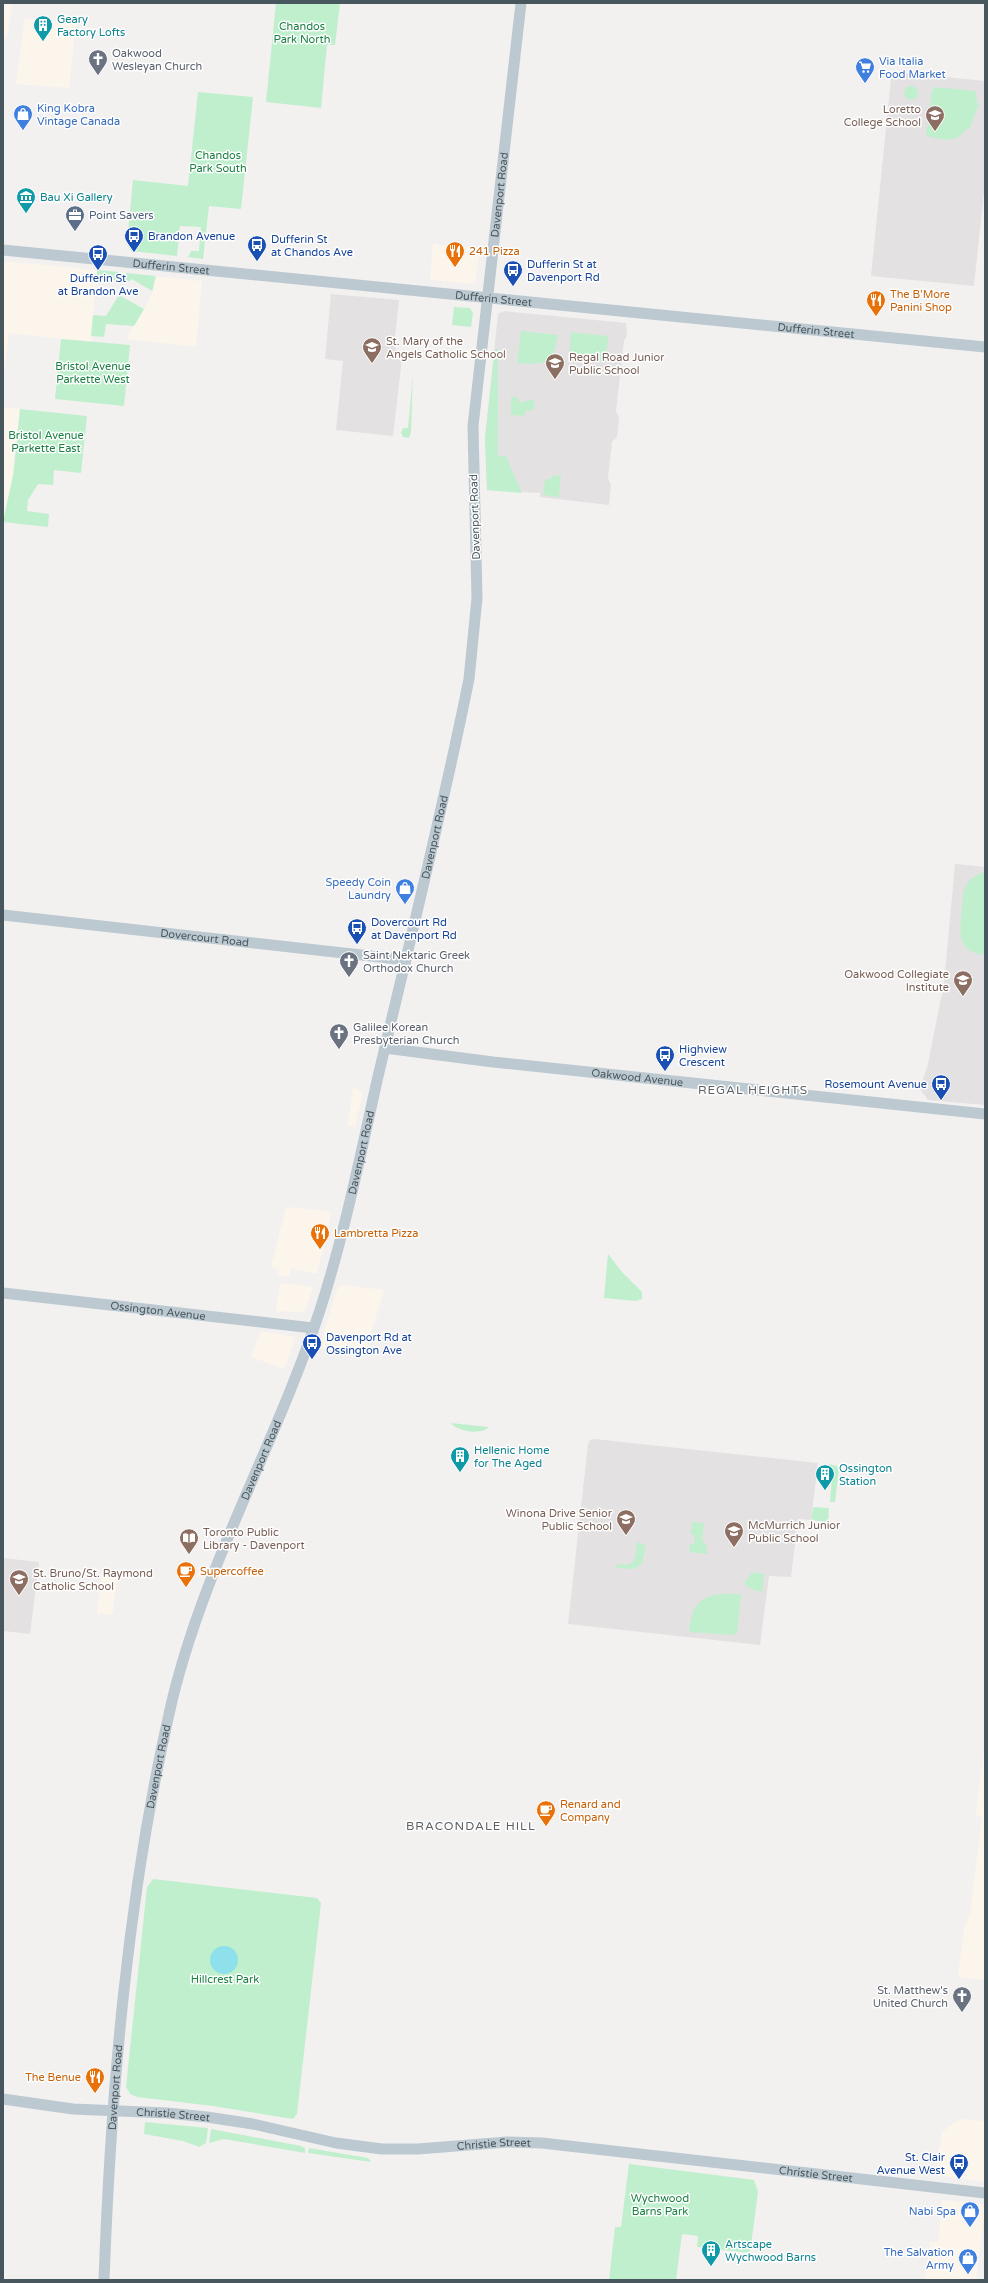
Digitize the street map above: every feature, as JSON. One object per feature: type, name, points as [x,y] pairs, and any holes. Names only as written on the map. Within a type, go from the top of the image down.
[{"type":"street","name":"Davenport Road","points":[[104,2280],[112,2110],[135,1890],[175,1691],[188,1646],[227,1541],[313,1328],[332,1267],[451,765],[470,667],[477,587],[473,426],[521,3]]},
{"type":"street","name":"Dufferin Street","points":[[3,250],[985,347]]},
{"type":"street","name":"Dovercourt Road","points":[[3,915],[406,960]]},
{"type":"street","name":"Oakwood Avenue","points":[[385,1048],[493,1062],[985,1114]]},
{"type":"street","name":"Ossington Avenue","points":[[3,1293],[302,1325],[313,1328]]},
{"type":"street","name":"Christie Street","points":[[3,2099],[73,2109],[112,2110],[207,2117],[300,2134],[336,2143],[382,2149],[418,2149],[507,2142],[542,2143],[985,2193]]},
{"type":"shaded area","points":[[3,3],[12,3],[8,34],[3,42]]},
{"type":"shaded area","points":[[25,18],[76,23],[69,88],[16,84]]},
{"type":"shaded area","name":"Loretto College School","points":[[895,72],[985,81],[985,183],[974,286],[871,276],[891,78]]},
{"type":"shaded area","points":[[433,244],[480,249],[475,284],[430,280]]},
{"type":"shaded area","points":[[3,261],[97,270],[91,342],[9,333],[3,384]]},
{"type":"shaded area","points":[[156,276],[202,281],[196,347],[126,339],[146,306],[154,288]]},
{"type":"shaded area","name":"St. Mary of the Angels Catholic School","points":[[331,294],[399,300],[394,346],[402,358],[393,436],[336,430],[343,361],[325,359]]},
{"type":"shaded area","name":"Regal Road Junior Public School","points":[[504,311],[626,323],[627,335],[624,341],[616,411],[619,418],[617,437],[612,442],[608,478],[611,485],[609,505],[540,497],[540,493],[487,490],[485,438],[498,314]]},
{"type":"shaded area","points":[[3,407],[20,409],[13,465],[14,476],[3,522]]},
{"type":"shaded area","name":"Oakwood Collegiate Institute","points":[[955,864],[985,867],[985,1105],[928,1100],[920,1089],[928,1064],[944,983]]},
{"type":"shaded area","points":[[353,1087],[360,1090],[362,1095],[355,1127],[348,1126]]},
{"type":"shaded area","points":[[286,1207],[328,1211],[331,1214],[317,1274],[291,1268],[289,1277],[277,1275],[279,1270],[271,1267]]},
{"type":"shaded area","points":[[280,1283],[313,1287],[305,1312],[276,1311]]},
{"type":"shaded area","points":[[343,1285],[384,1290],[365,1353],[319,1349],[337,1289]]},
{"type":"shaded area","points":[[261,1331],[296,1337],[284,1369],[251,1357]]},
{"type":"shaded area","points":[[594,1439],[818,1463],[811,1520],[798,1519],[791,1577],[769,1576],[760,1645],[568,1624],[588,1444],[590,1440]]},
{"type":"shaded area","name":"St. Bruno/St. Raymond Catholic School","points":[[3,1558],[39,1562],[30,1634],[3,1631]]},
{"type":"shaded area","points":[[107,1570],[118,1571],[112,1615],[97,1613],[102,1574]]},
{"type":"shaded area","points":[[985,1742],[985,1980],[958,1977],[964,1928],[970,1914],[982,1816],[976,1815]]},
{"type":"shaded area","points":[[960,2119],[985,2121],[985,2182],[936,2175],[942,2132]]},
{"type":"shaded area","points":[[942,2200],[982,2204],[985,2209],[976,2280],[925,2280],[930,2242],[938,2242]]},
{"type":"green space","name":"Chandos Park North","points":[[276,3],[340,3],[335,45],[327,45],[321,108],[266,102]]},
{"type":"green space","points":[[908,86],[914,86],[918,90],[918,96],[914,100],[908,100],[904,96],[904,90]]},
{"type":"green space","points":[[935,87],[975,91],[978,107],[970,127],[957,138],[945,140],[926,136],[932,90]]},
{"type":"green space","name":"Chandos Park South","points":[[198,92],[253,97],[241,209],[209,206],[203,259],[188,257],[191,251],[199,251],[201,227],[180,226],[177,256],[131,251],[127,244],[133,180],[188,186]]},
{"type":"green space","points":[[97,270],[119,272],[119,281],[97,278]]},
{"type":"green space","points":[[126,273],[156,276],[152,291],[132,279],[130,281],[124,281]]},
{"type":"green space","points":[[119,295],[144,309],[134,326],[106,324],[104,337],[91,336],[93,315],[106,316]]},
{"type":"green space","points":[[454,307],[470,308],[473,313],[471,327],[452,325]]},
{"type":"green space","points":[[521,331],[558,335],[556,345],[550,358],[541,363],[535,364],[517,363]]},
{"type":"green space","points":[[571,332],[608,336],[606,362],[569,359]]},
{"type":"green space","name":"Bristol Avenue Parkette West","points":[[61,339],[130,345],[124,406],[55,399]]},
{"type":"green space","points":[[495,349],[498,349],[498,456],[506,456],[522,493],[487,490],[485,438]]},
{"type":"green space","points":[[413,374],[411,432],[409,438],[403,437],[401,433],[403,428],[408,428]]},
{"type":"green space","points":[[515,396],[519,399],[519,403],[533,399],[535,406],[533,410],[526,411],[523,416],[511,415],[511,398]]},
{"type":"green space","name":"Bristol Avenue Parkette East","points":[[20,409],[87,416],[81,473],[54,470],[53,485],[38,484],[28,500],[27,511],[49,514],[48,527],[3,522],[13,476]]},
{"type":"green space","points":[[553,475],[561,476],[559,497],[543,495],[545,480],[552,478]]},
{"type":"green space","points":[[985,872],[985,955],[968,950],[964,945],[960,932],[965,886],[977,875]]},
{"type":"green space","points":[[608,1254],[622,1272],[642,1292],[642,1299],[636,1301],[604,1298]]},
{"type":"green space","points":[[451,1423],[489,1427],[475,1432],[458,1429]]},
{"type":"green space","points":[[830,1464],[837,1466],[839,1470],[835,1502],[830,1502],[832,1477],[828,1476]]},
{"type":"green space","points":[[813,1507],[829,1508],[828,1522],[811,1520]]},
{"type":"green space","points":[[692,1522],[704,1523],[702,1540],[707,1546],[707,1554],[689,1552],[690,1544],[694,1544],[695,1535],[691,1534]]},
{"type":"green space","points":[[637,1542],[646,1545],[642,1564],[634,1569],[616,1568],[617,1564],[624,1565],[632,1563],[636,1553]]},
{"type":"green space","points":[[752,1572],[764,1574],[762,1592],[753,1590],[744,1584]]},
{"type":"green space","points":[[720,1594],[741,1594],[737,1633],[734,1635],[689,1632],[694,1611],[698,1604],[704,1599]]},
{"type":"green space","name":"Hillcrest Park","points":[[153,1879],[317,1898],[321,1903],[297,2114],[293,2119],[213,2106],[137,2097],[130,2094],[126,2087],[147,1887]]},
{"type":"green space","points":[[145,2122],[208,2128],[206,2143],[199,2147],[183,2141],[144,2134]]},
{"type":"green space","points":[[211,2129],[301,2146],[305,2148],[305,2153],[224,2139],[209,2143]]},
{"type":"green space","points":[[309,2148],[368,2158],[371,2162],[308,2153]]},
{"type":"green space","name":"Wychwood Barns Park","points":[[629,2164],[754,2180],[758,2192],[750,2253],[697,2247],[698,2236],[682,2234],[676,2280],[609,2280],[615,2227],[621,2227]]},
{"type":"water","points":[[224,1946],[234,1950],[238,1960],[234,1970],[224,1974],[214,1970],[210,1960],[214,1950]]},
{"type":"place","name":"Geary Factory Lofts","points":[[43,42]]},
{"type":"place","name":"Oakwood Wesleyan Church","points":[[98,76]]},
{"type":"place","name":"Via Italia Food Market","points":[[865,84]]},
{"type":"place","name":"King Kobra Vintage Canada","points":[[23,131]]},
{"type":"place","name":"Loretto College School","points":[[935,132]]},
{"type":"place","name":"Bau Xi Gallery","points":[[26,214]]},
{"type":"place","name":"Point Savers","points":[[75,232]]},
{"type":"place","name":"Brandon Avenue","points":[[134,253]]},
{"type":"place","name":"Dufferin St at Chandos Ave","points":[[257,262]]},
{"type":"place","name":"241 Pizza","points":[[455,268]]},
{"type":"place","name":"Dufferin St at Brandon Ave","points":[[98,271]]},
{"type":"place","name":"Dufferin St at Davenport Rd","points":[[513,287]]},
{"type":"place","name":"The B’More Panini Shop","points":[[876,317]]},
{"type":"place","name":"St. Mary of the Angels Catholic School","points":[[372,364]]},
{"type":"place","name":"Regal Road Junior Public School","points":[[555,380]]},
{"type":"place","name":"Speedy Coin Laundry","points":[[405,905]]},
{"type":"place","name":"Dovercourt Rd at Davenport Rd","points":[[357,945]]},
{"type":"place","name":"Saint Nektaric Greek Orthodox Church","points":[[349,978]]},
{"type":"place","name":"Oakwood Collegiate Institute","points":[[963,997]]},
{"type":"place","name":"Galilee Korean Presbyterian Church","points":[[339,1050]]},
{"type":"place","name":"Highview Crescent","points":[[665,1072]]},
{"type":"place","name":"Rosemount Avenue","points":[[941,1101]]},
{"type":"place","name":"Lambretta Pizza","points":[[320,1250]]},
{"type":"place","name":"Davenport Rd at Ossington Ave","points":[[312,1360]]},
{"type":"place","name":"Hellenic Home for The Aged","points":[[460,1473]]},
{"type":"place","name":"Ossington Station","points":[[825,1491]]},
{"type":"place","name":"Winona Drive Senior Public School","points":[[626,1536]]},
{"type":"place","name":"McMurrich Junior Public School","points":[[734,1548]]},
{"type":"place","name":"Toronto Public Library - Davenport","points":[[189,1555]]},
{"type":"place","name":"Supercoffee","points":[[186,1588]]},
{"type":"place","name":"St. Bruno/St. Raymond Catholic School","points":[[19,1596]]},
{"type":"place","name":"Renard and Company","points":[[546,1827]]},
{"type":"place","name":"St. Matthew's United Church","points":[[962,2013]]},
{"type":"place","name":"The Benue","points":[[95,2094]]},
{"type":"place","name":"St. Clair Avenue West","points":[[959,2180]]},
{"type":"place","name":"Nabi Spa","points":[[970,2228]]},
{"type":"place","name":"Artscape Wychwood Barns","points":[[711,2267]]},
{"type":"place","name":"The Salvation Army","points":[[968,2275]]},
{"type":"district","name":"REGAL HEIGHTS","points":[[753,1090]]},
{"type":"district","name":"BRACONDALE HILL","points":[[471,1826]]}]
